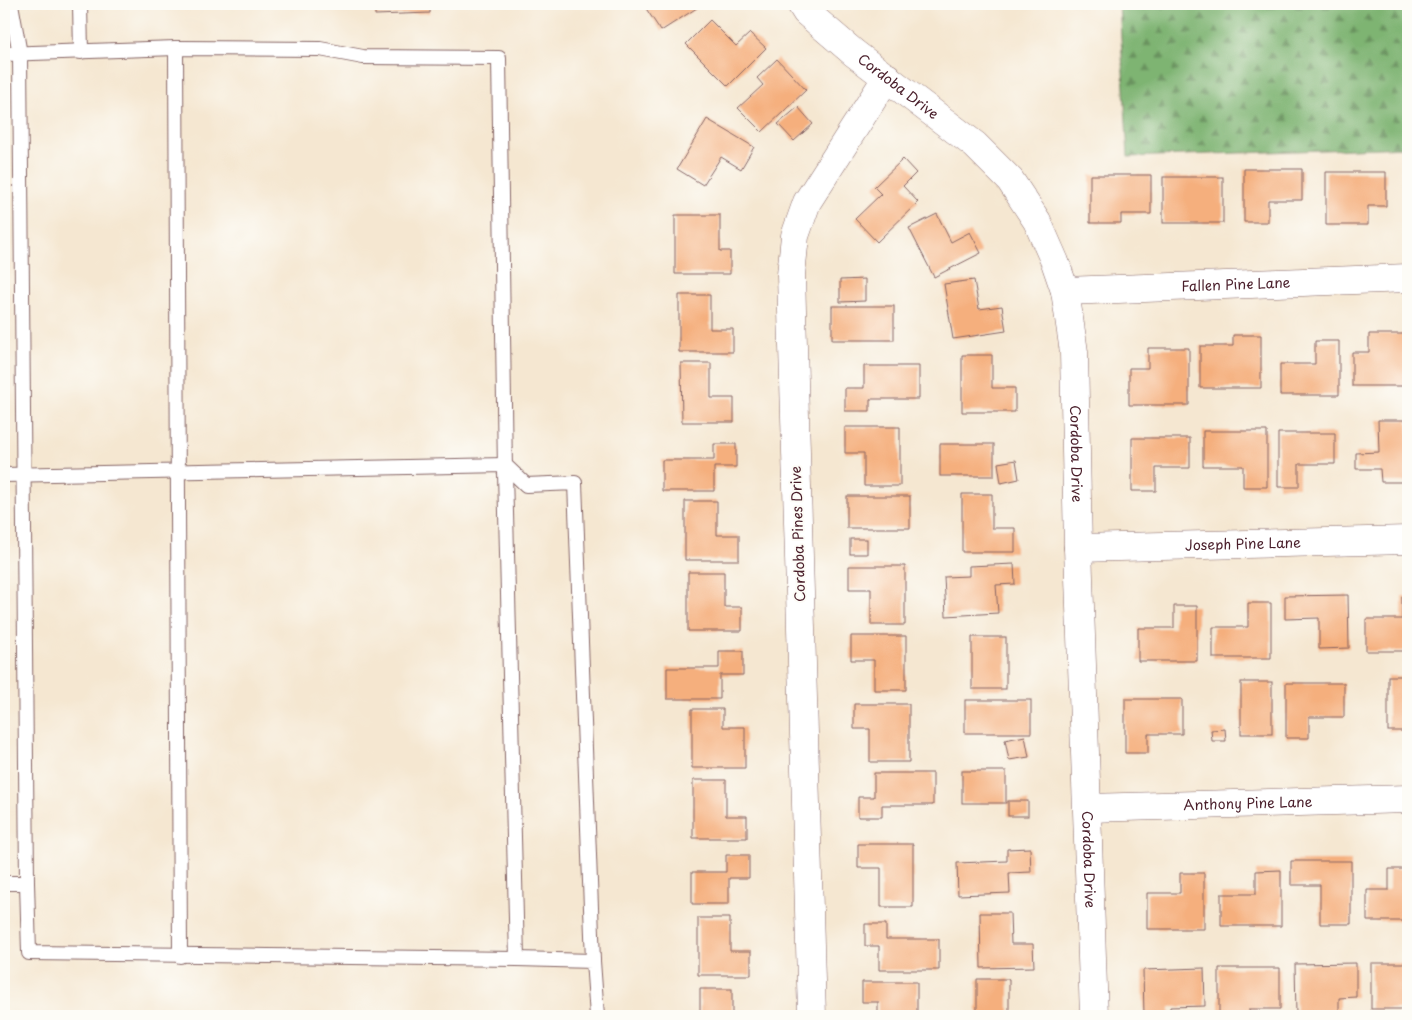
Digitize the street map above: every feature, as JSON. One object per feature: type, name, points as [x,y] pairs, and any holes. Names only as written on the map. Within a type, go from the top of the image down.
[{"type":"street","name":"Cordoba Drive","points":[[801,4],[806,12],[854,53],[975,144],[1010,180],[1036,221],[1055,262],[1065,291],[1074,352],[1078,548],[1094,1016]]},
{"type":"street","name":"Cordoba Pines Drive","points":[[812,1016],[791,275],[795,236],[807,202],[886,77]]},
{"type":"street","name":"Fallen Pine Lane","points":[[1065,291],[1408,278]]},
{"type":"street","name":"Joseph Pine Lane","points":[[1078,548],[1408,540]]},
{"type":"street","name":"Anthony Pine Lane","points":[[1088,808],[1408,799]]},
{"type":"lane","points":[[11,4],[20,54],[29,953],[593,961]]},
{"type":"lane","points":[[80,4],[81,52]]},
{"type":"lane","points":[[4,54],[176,48],[320,49],[362,57],[499,58],[505,464],[517,959]]},
{"type":"lane","points":[[176,48],[180,956]]},
{"type":"lane","points":[[4,475],[505,464],[526,485],[575,483],[593,961],[597,1016]]},
{"type":"lane","points":[[4,883],[27,883]]},
{"type":"green space","points":[[1119,4],[1408,4],[1408,147],[1128,157]]},
{"type":"building","points":[[375,4],[430,4],[430,13],[375,15]]},
{"type":"building","points":[[643,4],[703,4],[661,31]]},
{"type":"building","points":[[710,20],[736,46],[750,33],[766,48],[728,86],[686,44]]},
{"type":"building","points":[[777,59],[806,90],[762,132],[738,108],[763,85],[757,78]]},
{"type":"building","points":[[798,107],[813,124],[794,141],[778,124]]},
{"type":"building","points":[[707,119],[754,147],[741,169],[721,157],[703,185],[677,169]]},
{"type":"building","points":[[903,159],[916,173],[903,186],[918,202],[877,242],[855,219],[881,194],[874,187]]},
{"type":"building","points":[[1244,169],[1302,169],[1302,200],[1268,200],[1268,222],[1244,222]]},
{"type":"building","points":[[1326,172],[1386,172],[1386,206],[1368,206],[1368,225],[1326,225]]},
{"type":"building","points":[[1090,175],[1151,175],[1151,214],[1121,214],[1121,223],[1090,223]]},
{"type":"building","points":[[1163,177],[1223,177],[1223,223],[1163,223]]},
{"type":"building","points":[[937,214],[951,242],[970,232],[981,253],[934,277],[909,228]]},
{"type":"building","points":[[675,215],[720,215],[720,251],[730,251],[730,274],[675,274]]},
{"type":"building","points":[[865,279],[865,301],[840,302],[840,280]]},
{"type":"building","points":[[974,280],[979,309],[1002,306],[1006,331],[953,339],[944,284]]},
{"type":"building","points":[[679,295],[710,295],[710,329],[733,329],[733,352],[679,352]]},
{"type":"building","points":[[832,306],[894,306],[894,340],[832,340]]},
{"type":"building","points":[[1369,334],[1408,334],[1408,386],[1352,386],[1352,352],[1369,352]]},
{"type":"building","points":[[1233,335],[1261,335],[1261,388],[1200,388],[1200,346],[1233,346]]},
{"type":"building","points":[[1315,341],[1339,341],[1339,395],[1280,395],[1280,364],[1315,364]]},
{"type":"building","points":[[1148,348],[1189,348],[1189,405],[1129,405],[1129,368],[1148,368]]},
{"type":"building","points":[[962,355],[992,355],[992,388],[1015,388],[1015,412],[962,412]]},
{"type":"building","points":[[681,363],[711,363],[711,398],[734,398],[734,422],[682,422]]},
{"type":"building","points":[[864,366],[919,366],[919,399],[870,399],[870,411],[845,411],[845,388],[864,388]]},
{"type":"building","points":[[1378,420],[1408,420],[1408,482],[1381,482],[1380,469],[1356,469],[1356,453],[1379,452]]},
{"type":"building","points":[[845,427],[900,427],[900,486],[864,486],[864,453],[845,453]]},
{"type":"building","points":[[1203,431],[1267,431],[1267,487],[1243,487],[1243,466],[1203,466]]},
{"type":"building","points":[[1278,433],[1335,433],[1335,464],[1299,464],[1299,487],[1278,487]]},
{"type":"building","points":[[1132,438],[1190,438],[1190,468],[1156,468],[1156,491],[1132,491]]},
{"type":"building","points":[[714,444],[736,444],[736,467],[714,467],[714,491],[662,491],[662,460],[714,460]]},
{"type":"building","points":[[940,444],[994,444],[994,476],[940,476]]},
{"type":"building","points":[[1016,460],[1019,479],[1001,483],[998,463]]},
{"type":"building","points":[[962,494],[992,494],[992,528],[1015,528],[1015,552],[962,552]]},
{"type":"building","points":[[847,496],[910,496],[910,528],[847,528]]},
{"type":"building","points":[[685,501],[717,501],[717,535],[739,535],[739,560],[685,560]]},
{"type":"building","points":[[850,539],[867,539],[867,554],[850,554]]},
{"type":"building","points":[[1014,564],[1015,584],[996,585],[998,613],[946,616],[944,577],[969,576],[969,566]]},
{"type":"building","points":[[849,566],[905,566],[905,625],[871,625],[871,589],[849,589]]},
{"type":"building","points":[[688,572],[724,572],[724,607],[742,607],[742,631],[688,631]]},
{"type":"building","points":[[1348,595],[1349,648],[1319,649],[1319,618],[1285,619],[1285,596]]},
{"type":"building","points":[[1402,596],[1408,596],[1408,651],[1366,651],[1366,619],[1402,619]]},
{"type":"building","points":[[1248,603],[1271,603],[1271,658],[1213,658],[1213,627],[1248,627]]},
{"type":"building","points":[[1174,606],[1197,606],[1197,661],[1138,661],[1138,628],[1174,628]]},
{"type":"building","points":[[851,636],[906,636],[906,690],[874,690],[874,660],[851,660]]},
{"type":"building","points":[[972,637],[1006,637],[1006,689],[972,689]]},
{"type":"building","points":[[719,651],[743,651],[743,675],[720,675],[720,699],[667,699],[667,668],[719,668]]},
{"type":"building","points":[[1388,676],[1408,676],[1408,731],[1388,731]]},
{"type":"building","points":[[1241,682],[1272,682],[1272,734],[1241,734]]},
{"type":"building","points":[[1286,683],[1344,683],[1344,717],[1309,717],[1309,738],[1286,738]]},
{"type":"building","points":[[1125,699],[1182,699],[1182,734],[1148,734],[1148,753],[1125,753]]},
{"type":"building","points":[[965,700],[1031,700],[1031,733],[965,733]]},
{"type":"building","points":[[854,704],[909,704],[909,762],[870,762],[870,729],[854,729]]},
{"type":"building","points":[[692,709],[723,709],[723,727],[745,727],[745,768],[692,768]]},
{"type":"building","points":[[1225,729],[1226,741],[1212,741],[1211,730]]},
{"type":"building","points":[[1025,736],[1029,757],[1009,760],[1005,740]]},
{"type":"building","points":[[962,771],[1006,771],[1006,803],[962,803]]},
{"type":"building","points":[[874,773],[933,773],[933,805],[882,805],[882,817],[858,817],[858,797],[874,797]]},
{"type":"building","points":[[693,780],[726,780],[726,816],[747,816],[747,838],[693,838]]},
{"type":"building","points":[[1008,801],[1028,801],[1028,816],[1008,816]]},
{"type":"building","points":[[858,844],[913,844],[913,907],[881,907],[881,868],[858,868]]},
{"type":"building","points":[[1030,848],[1031,872],[1009,873],[1010,893],[958,895],[957,863],[1007,861],[1007,849]]},
{"type":"building","points":[[726,855],[749,855],[749,878],[729,878],[729,904],[692,904],[692,872],[726,872]]},
{"type":"building","points":[[1291,861],[1351,861],[1351,924],[1320,924],[1320,885],[1291,885]]},
{"type":"building","points":[[1389,869],[1408,869],[1408,921],[1367,921],[1367,890],[1389,890]]},
{"type":"building","points":[[1281,870],[1281,926],[1221,926],[1221,894],[1256,894],[1256,871]]},
{"type":"building","points":[[1180,873],[1204,873],[1204,929],[1147,929],[1147,893],[1180,893]]},
{"type":"building","points":[[980,913],[1010,913],[1011,944],[1033,944],[1034,967],[981,968]]},
{"type":"building","points":[[698,918],[730,918],[730,951],[751,951],[751,975],[698,975]]},
{"type":"building","points":[[865,924],[886,924],[886,939],[939,939],[939,970],[879,970],[879,946],[865,946]]},
{"type":"building","points":[[1356,963],[1356,997],[1339,998],[1339,1014],[1296,1015],[1295,964]]},
{"type":"building","points":[[1371,963],[1408,963],[1408,1009],[1371,1009]]},
{"type":"building","points":[[1204,968],[1205,1006],[1170,1007],[1170,1016],[1144,1016],[1143,970]]},
{"type":"building","points":[[1219,968],[1280,968],[1280,1009],[1249,1009],[1249,1016],[1219,1016]]},
{"type":"building","points":[[977,979],[1009,979],[1009,1013],[1031,1013],[1031,1016],[977,1016]]},
{"type":"building","points":[[862,982],[917,982],[917,1016],[878,1016],[878,1002],[862,1002]]},
{"type":"building","points":[[700,989],[732,989],[732,1016],[700,1016]]}]
